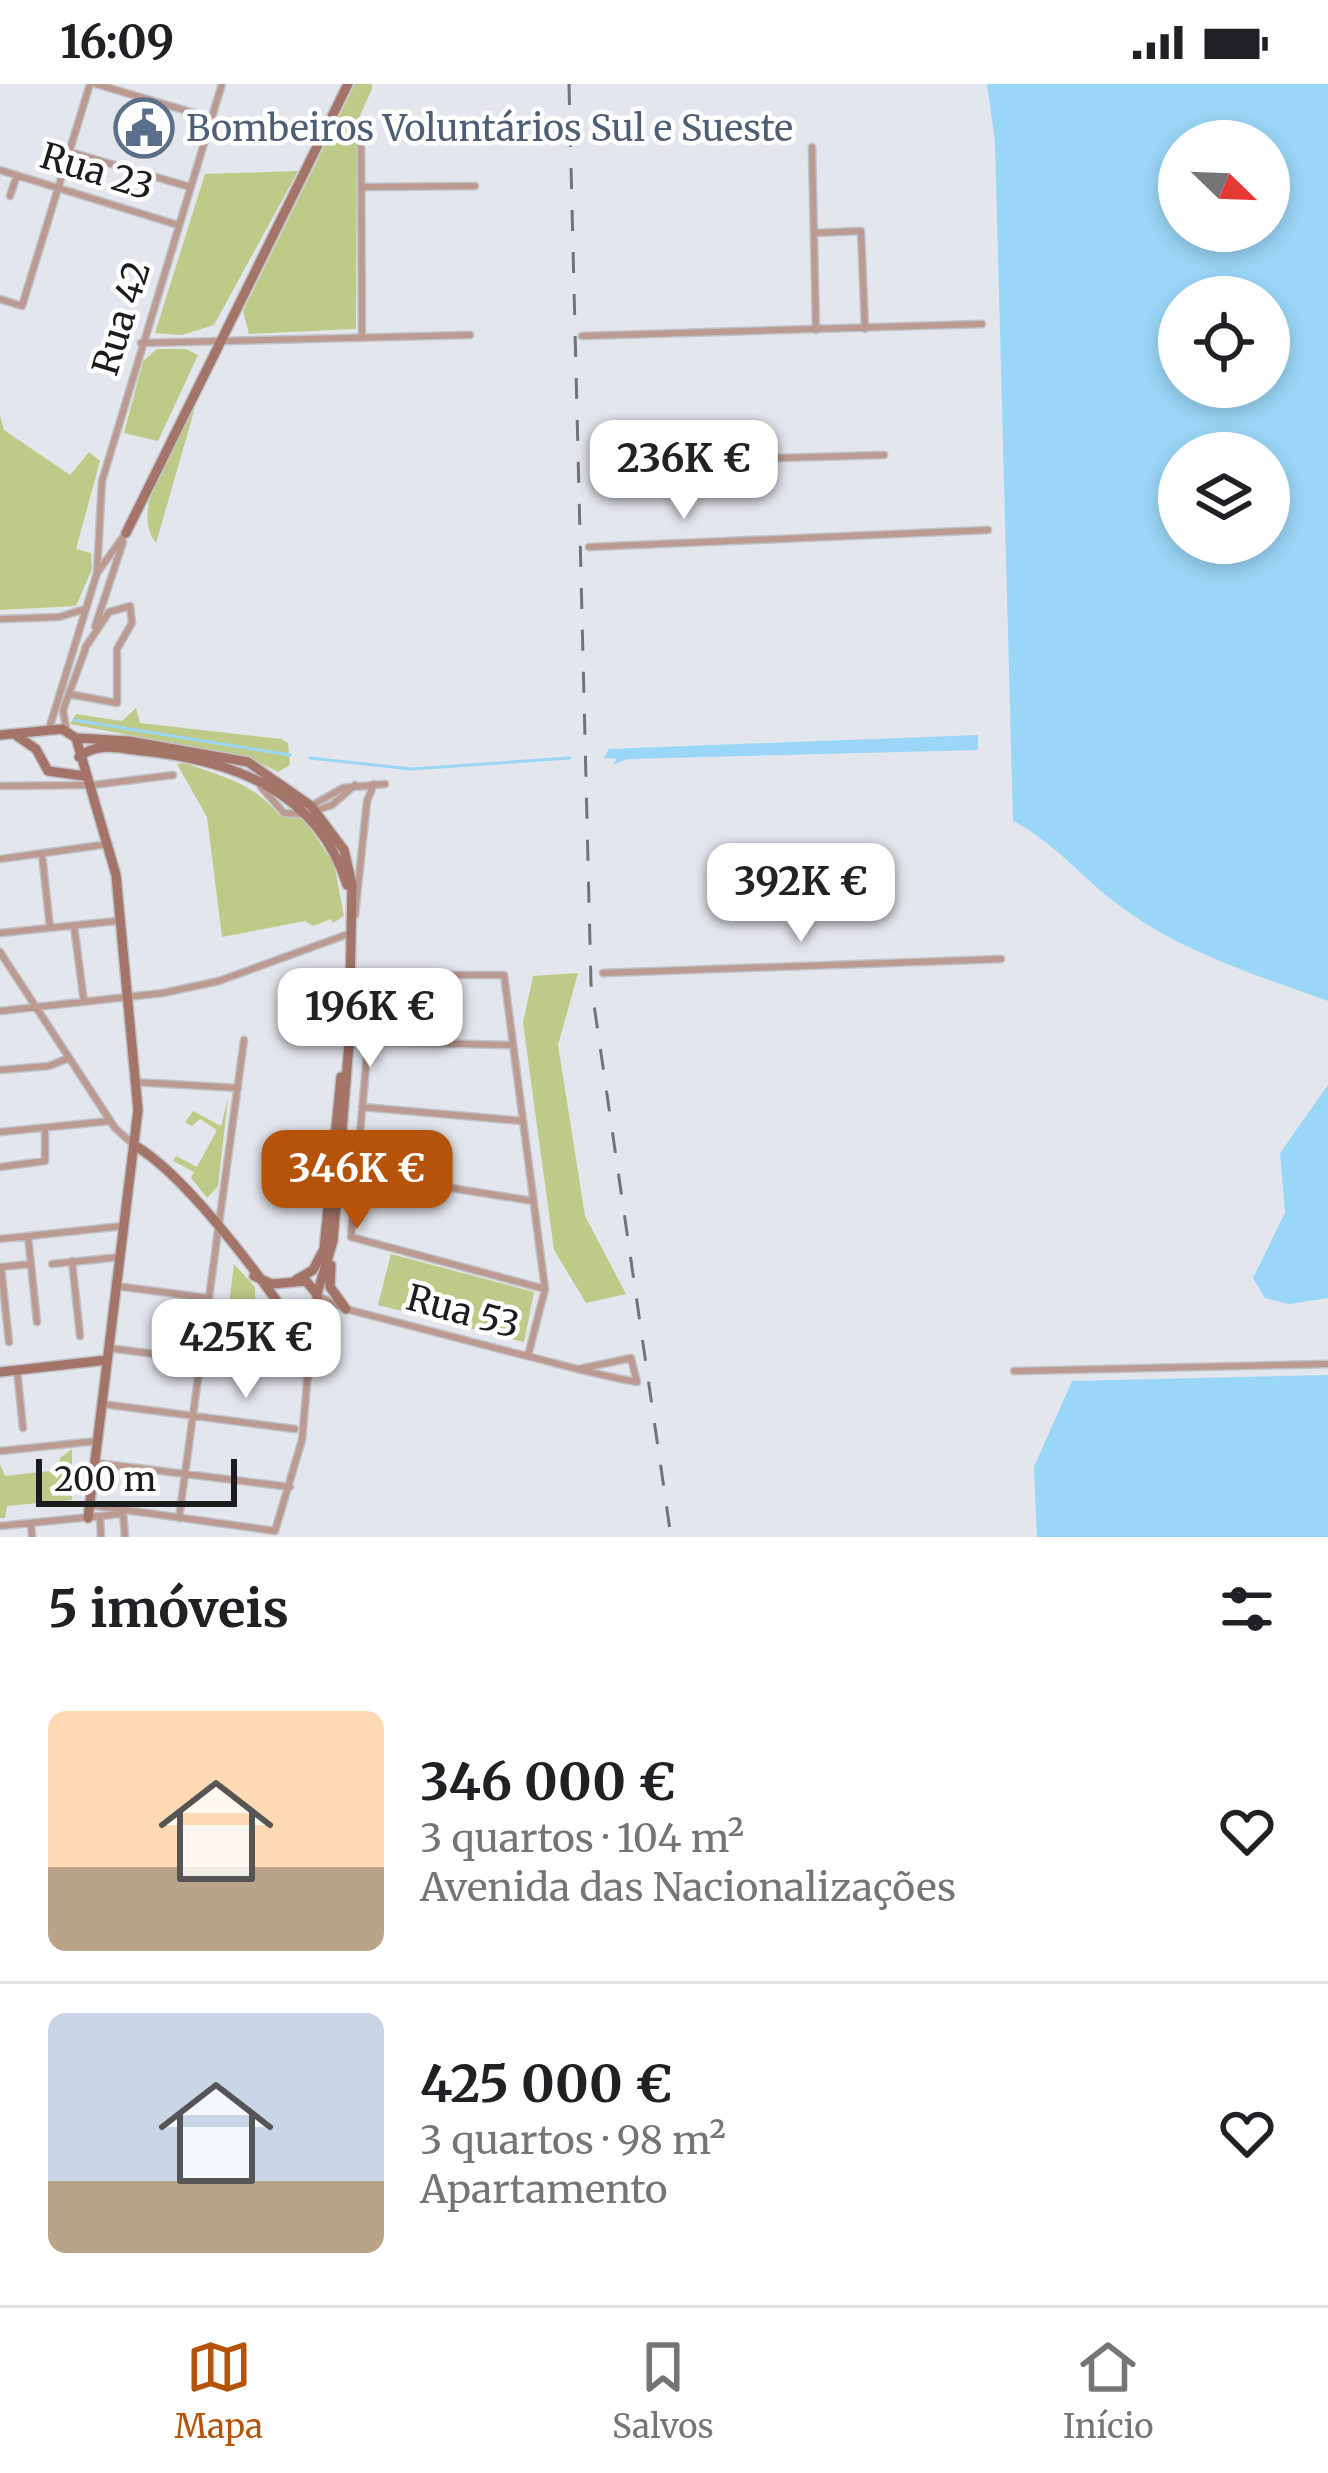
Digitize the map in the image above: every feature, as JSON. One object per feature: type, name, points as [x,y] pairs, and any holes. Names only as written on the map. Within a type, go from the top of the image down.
[{"type":"street","points":[[0,299],[22,306],[93,84],[211,118]]},
{"type":"street","name":"Rua 42","points":[[98,573],[102,481],[221,84]]},
{"type":"street","points":[[88,1518],[134,1145],[134,1082],[109,844],[63,715],[126,533],[348,84]]},
{"type":"street","points":[[361,129],[362,338]]},
{"type":"street","points":[[812,147],[816,331]]},
{"type":"street","points":[[70,152],[190,188]]},
{"type":"street","name":"Rua 23","points":[[0,170],[178,224]]},
{"type":"street","points":[[10,196],[17,175]]},
{"type":"street","points":[[361,188],[475,186]]},
{"type":"street","points":[[814,233],[861,231],[865,329]]},
{"type":"street","points":[[582,336],[982,325]]},
{"type":"street","points":[[141,343],[470,335]]},
{"type":"street","points":[[778,458],[884,454]]},
{"type":"street","points":[[589,547],[988,530]]},
{"type":"street","points":[[36,749],[46,733],[98,573],[126,533]]},
{"type":"street","points":[[69,694],[116,703],[117,649],[132,623],[130,606],[109,612],[85,649]]},
{"type":"street","points":[[0,619],[59,617],[86,607]]},
{"type":"street","points":[[59,617],[71,623],[77,634]]},
{"type":"street","points":[[0,734],[71,734],[237,758],[270,774],[344,850],[353,932]]},
{"type":"street","points":[[16,736],[36,749],[43,767],[90,782]]},
{"type":"street","points":[[61,772],[79,758],[109,747],[236,767],[310,810],[332,805],[355,785],[385,784]]},
{"type":"street","points":[[0,786],[173,775]]},
{"type":"street","points":[[286,1314],[303,1318],[340,1307],[330,1287],[332,1250],[353,932],[367,801],[374,784]]},
{"type":"street","points":[[0,859],[109,844]]},
{"type":"street","points":[[42,854],[50,928]]},
{"type":"street","points":[[0,933],[117,921]]},
{"type":"street","points":[[74,926],[84,1002]]},
{"type":"street","points":[[0,1010],[219,981],[353,932]]},
{"type":"street","points":[[0,952],[110,1121],[134,1145],[171,1170],[280,1304],[312,1360]]},
{"type":"street","points":[[603,973],[1001,959]]},
{"type":"street","points":[[528,1356],[545,1288],[503,975],[374,975],[351,1237],[545,1288]]},
{"type":"street","points":[[280,1304],[292,1281],[313,1270],[324,1249],[352,976]]},
{"type":"street","points":[[179,1518],[244,1040]]},
{"type":"street","points":[[367,1042],[513,1045]]},
{"type":"street","points":[[0,1070],[49,1066],[69,1058]]},
{"type":"street","points":[[134,1082],[238,1088]]},
{"type":"street","points":[[362,1107],[523,1121]]},
{"type":"street","points":[[0,1132],[110,1121]]},
{"type":"street","points":[[0,1167],[45,1162],[44,1129]]},
{"type":"street","points":[[356,1173],[533,1201]]},
{"type":"street","points":[[0,1239],[123,1226]]},
{"type":"street","points":[[28,1236],[37,1322]]},
{"type":"street","points":[[90,1505],[274,1531],[302,1440],[313,1312],[332,1250]]},
{"type":"street","points":[[52,1264],[119,1257]]},
{"type":"street","points":[[73,1261],[80,1336]]},
{"type":"street","points":[[9,1342],[1,1268],[31,1264]]},
{"type":"street","points":[[254,1276],[272,1284],[306,1281],[318,1295]]},
{"type":"street","points":[[116,1286],[208,1298]]},
{"type":"street","name":"Rua 53","points":[[318,1295],[340,1307],[579,1370],[638,1382],[631,1358],[579,1370]]},
{"type":"street","points":[[0,1372],[108,1354],[200,1359],[303,1373]]},
{"type":"street","points":[[1014,1370],[1328,1364]]},
{"type":"street","points":[[16,1370],[23,1428]]},
{"type":"street","points":[[102,1404],[295,1429]]},
{"type":"street","points":[[0,1451],[97,1442]]},
{"type":"street","points":[[95,1462],[290,1487]]},
{"type":"street","points":[[0,1526],[123,1513]]},
{"type":"street","points":[[123,1513],[124,1537]]},
{"type":"street","points":[[100,1517],[101,1537]]},
{"type":"street","points":[[192,1522],[192,1537]]},
{"type":"street","points":[[31,1523],[32,1537]]},
{"type":"green space","points":[[355,84],[372,84],[357,122],[356,329],[249,334],[243,311]]},
{"type":"green space","points":[[298,171],[214,325],[182,335],[155,333],[205,174]]},
{"type":"green space","points":[[157,349],[186,349],[198,355],[158,441],[124,433],[143,361]]},
{"type":"green space","points":[[195,408],[156,543],[149,529],[151,494]]},
{"type":"green space","points":[[0,415],[4,430],[70,475],[89,452],[100,461],[76,549],[91,553],[92,569],[76,606],[0,610]]},
{"type":"green space","points":[[136,708],[140,723],[281,739],[288,743],[290,765],[278,772],[248,757],[70,724],[76,714],[122,721]]},
{"type":"green space","points":[[186,763],[248,788],[280,816],[303,818],[334,864],[344,916],[333,923],[331,919],[313,926],[305,921],[222,937],[207,817],[177,764]]},
{"type":"green space","points":[[578,973],[558,1045],[585,1216],[626,1294],[586,1303],[554,1250],[523,1023],[533,976]]},
{"type":"green space","points":[[228,1098],[218,1186],[207,1198],[191,1178],[194,1172],[173,1161],[176,1156],[197,1167],[217,1130],[200,1119],[192,1126],[185,1122],[193,1111],[221,1126]]},
{"type":"green space","points":[[391,1254],[534,1292],[524,1342],[378,1305]]},
{"type":"green space","points":[[234,1264],[255,1287],[255,1300],[304,1350],[305,1370],[265,1365],[267,1343],[226,1329]]},
{"type":"green space","points":[[72,1449],[72,1500],[7,1506],[5,1518],[0,1518],[0,1464],[5,1476],[58,1470],[60,1458]]},
{"type":"water","points":[[987,84],[1328,84],[1328,1001],[1165,935],[1116,903],[1054,849],[1013,821],[995,141]]},
{"type":"water","points":[[978,735],[978,750],[628,759],[613,765],[617,759],[604,758],[609,749]]},
{"type":"water","points":[[1328,1085],[1328,1298],[1289,1304],[1265,1298],[1253,1278],[1285,1213],[1280,1153]]},
{"type":"water","points":[[1328,1375],[1328,1537],[1037,1537],[1034,1467],[1072,1381]]},
{"type":"waterway","points":[[74,720],[290,755]]},
{"type":"waterway","points":[[310,758],[411,769],[570,758]]},
{"type":"railway","points":[[569,84],[591,984],[671,1537]]},
{"type":"place","name":"Bombeiros Voluntários Sul e Sueste","points":[[144,128]]}]
